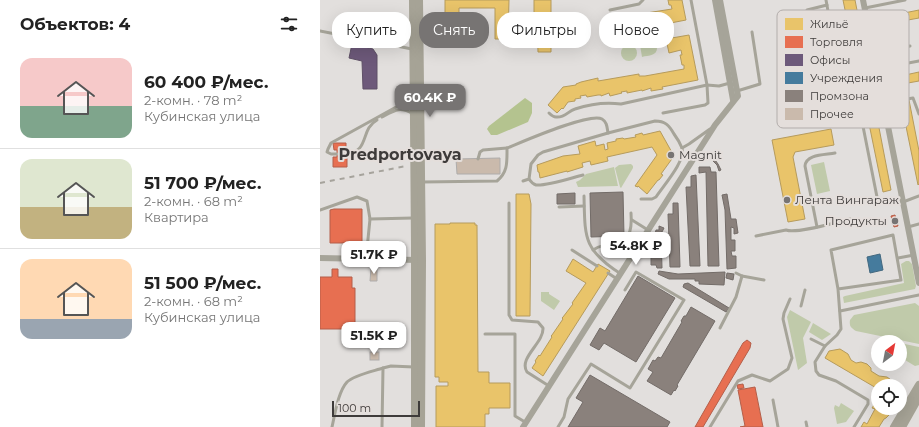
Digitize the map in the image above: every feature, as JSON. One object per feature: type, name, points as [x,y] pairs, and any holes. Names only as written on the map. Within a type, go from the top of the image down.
[{"type":"main road","points":[[413,0],[416,30],[418,366],[421,427]]},
{"type":"main road","points":[[416,30],[419,0]]},
{"type":"main road","points":[[416,50],[414,114],[418,182]]},
{"type":"main road","points":[[414,427],[418,366]]},
{"type":"main road","points":[[894,427],[919,385]]},
{"type":"main road","points":[[902,427],[919,397]]},
{"type":"street","points":[[716,0],[730,83],[736,96]]},
{"type":"street","points":[[524,425],[715,125],[736,96],[720,0]]},
{"type":"street","points":[[863,0],[865,8]]},
{"type":"street","points":[[889,128],[919,283]]},
{"type":"street","points":[[320,258],[418,260]]},
{"type":"lane","points":[[610,10],[639,4],[643,0]]},
{"type":"lane","points":[[663,113],[705,105],[708,103],[709,99],[691,0]]},
{"type":"lane","points":[[826,0],[828,10]]},
{"type":"lane","points":[[865,8],[905,0]]},
{"type":"lane","points":[[807,10],[827,5]]},
{"type":"lane","points":[[320,31],[416,50]]},
{"type":"lane","points":[[736,96],[760,84],[752,32]]},
{"type":"lane","points":[[909,63],[919,61]]},
{"type":"lane","points":[[548,113],[557,118],[565,116],[574,109],[608,102],[622,104],[707,85],[719,86],[730,83]]},
{"type":"lane","points":[[337,154],[327,152],[332,143],[398,106],[414,88]]},
{"type":"lane","points":[[909,99],[913,98],[919,114]]},
{"type":"lane","points":[[344,154],[353,154],[358,151],[362,146],[371,124],[381,118],[399,109],[407,110],[414,114]]},
{"type":"lane","points":[[478,159],[480,152],[483,150],[507,148],[567,125],[595,117],[602,119],[606,124],[608,132]]},
{"type":"lane","points":[[529,180],[531,164],[538,155],[543,152],[608,132],[655,121],[662,121],[668,124],[682,148],[680,162],[656,197],[652,199],[642,199]]},
{"type":"lane","points":[[682,148],[715,125]]},
{"type":"lane","points":[[863,128],[877,198]]},
{"type":"lane","points":[[418,182],[497,181],[503,177],[506,170],[507,148]]},
{"type":"lane","points":[[817,227],[805,162],[810,158],[834,153]]},
{"type":"lane","points":[[529,180],[535,185],[544,185],[583,175]]},
{"type":"lane","points":[[523,181],[529,180]]},
{"type":"lane","points":[[584,196],[584,229],[587,238],[593,250],[619,276]]},
{"type":"lane","points":[[903,202],[919,196]]},
{"type":"lane","points":[[320,210],[357,197],[368,201],[370,219],[366,259]]},
{"type":"lane","points":[[509,203],[509,315],[512,320],[538,322],[543,328],[542,335],[526,361],[525,369],[527,372],[549,386]]},
{"type":"lane","points":[[559,207],[584,206]]},
{"type":"lane","points":[[593,250],[601,245],[616,244],[624,241],[630,232],[632,220],[631,214]]},
{"type":"lane","points":[[370,219],[418,218]]},
{"type":"lane","points":[[756,236],[786,230],[790,232],[850,219]]},
{"type":"lane","points":[[632,220],[648,230]]},
{"type":"lane","points":[[908,227],[919,224]]},
{"type":"lane","points":[[838,289],[901,280],[894,235],[831,250],[838,289],[841,329],[825,346],[815,362],[816,371],[819,374],[836,380],[868,400],[868,404],[854,427]]},
{"type":"lane","points":[[572,250],[597,266]]},
{"type":"lane","points":[[898,258],[914,255]]},
{"type":"lane","points":[[558,427],[564,417],[568,399],[590,364],[630,388],[684,300],[636,272],[625,290]]},
{"type":"lane","points":[[608,273],[619,276]]},
{"type":"lane","points":[[736,273],[742,276],[764,280]]},
{"type":"lane","points":[[720,328],[736,297],[742,276]]},
{"type":"lane","points":[[801,306],[805,295],[805,290]]},
{"type":"lane","points":[[840,311],[919,295]]},
{"type":"lane","points":[[710,427],[738,381],[752,375],[770,381],[788,369],[792,358],[783,318],[790,299]]},
{"type":"lane","points":[[485,334],[515,334],[515,416],[524,425]]},
{"type":"lane","points":[[811,339],[825,346]]},
{"type":"lane","points":[[332,427],[337,405],[348,381],[391,366],[418,366]]},
{"type":"lane","points":[[382,427],[383,368]]},
{"type":"lane","points":[[773,400],[778,427]]},
{"type":"lane","points":[[806,422],[807,427]]},
{"type":"green space","points":[[622,48],[636,48],[637,56],[632,61],[626,61],[621,56]]},
{"type":"green space","points":[[640,48],[657,48],[657,51],[652,55],[642,57]]},
{"type":"green space","points":[[525,98],[532,103],[532,113],[528,122],[497,135],[491,135],[487,129],[489,126]]},
{"type":"green space","points":[[824,162],[830,191],[817,194],[811,165]]},
{"type":"green space","points":[[631,164],[633,168],[621,188],[615,168],[619,165]]},
{"type":"green space","points":[[614,167],[618,186],[578,187],[576,182],[586,174]]},
{"type":"green space","points":[[909,261],[912,264],[916,286],[915,289],[844,303],[843,297],[845,296],[904,283],[901,264]]},
{"type":"green space","points":[[541,292],[549,292],[549,294],[560,301],[554,310],[541,301]]},
{"type":"green space","points":[[915,303],[919,306],[919,344],[907,342],[907,335],[875,335],[856,331],[850,325],[850,320],[854,315]]},
{"type":"green space","points":[[790,310],[811,322],[803,338],[807,363],[798,370],[787,317]]},
{"type":"green space","points":[[813,323],[831,334],[822,340],[809,332]]},
{"type":"green space","points":[[907,344],[919,347],[919,365],[915,366],[907,361]]},
{"type":"green space","points":[[841,403],[854,411],[846,422],[837,424],[834,408],[835,405],[839,407]]},
{"type":"building: Жильё","points":[[445,0],[509,0],[509,12],[497,12],[497,39],[495,39],[495,8],[459,8],[459,12],[445,12]]},
{"type":"building: Жильё","points":[[534,0],[551,0],[551,12],[534,12]]},
{"type":"building: Жильё","points":[[668,0],[682,0],[686,20],[674,22],[674,12],[653,12],[672,9],[671,5],[669,5]]},
{"type":"building: Жильё","points":[[843,0],[855,0],[857,10],[845,10]]},
{"type":"building: Жильё","points":[[919,10],[919,18],[909,20],[909,12]]},
{"type":"building: Жильё","points":[[689,35],[698,80],[662,87],[663,89],[651,91],[651,88],[627,93],[627,91],[621,92],[622,93],[610,96],[609,93],[601,96],[580,96],[581,98],[575,99],[575,101],[568,102],[563,109],[562,108],[557,113],[548,105],[563,87],[576,85],[581,82],[598,78],[598,81],[639,74],[639,76],[645,76],[684,69],[680,55],[682,55],[681,50],[669,53],[668,48],[674,48],[674,38]]},
{"type":"building: Жильё","points":[[538,48],[551,48],[551,52],[538,52]]},
{"type":"building: Жильё","points":[[919,72],[919,81],[909,83],[909,74]]},
{"type":"building: Жильё","points":[[909,100],[919,151],[918,185],[906,128],[909,128]]},
{"type":"building: Жильё","points":[[870,128],[879,128],[891,190],[883,192]]},
{"type":"building: Жильё","points":[[831,129],[834,145],[795,152],[793,157],[805,219],[788,222],[772,140]]},
{"type":"building: Жильё","points":[[660,131],[674,156],[661,174],[663,175],[647,194],[638,186],[635,186],[657,155],[652,147],[607,157],[608,161],[591,165],[590,161],[582,163],[583,167],[540,178],[537,165],[563,156],[580,154],[578,146],[595,141],[596,146],[604,144],[605,150],[608,149],[607,143],[616,141],[616,139],[636,137],[635,135],[642,133],[643,135]]},
{"type":"building: Жильё","points":[[516,194],[529,194],[531,204],[530,316],[516,316]]},
{"type":"building: Жильё","points":[[475,223],[475,225],[477,225],[478,372],[489,372],[489,383],[510,383],[510,408],[489,408],[489,414],[485,414],[485,427],[436,427],[436,386],[448,386],[448,382],[439,382],[439,377],[435,377],[435,224]]},
{"type":"building: Жильё","points":[[573,259],[593,272],[598,264],[610,271],[543,376],[532,368],[536,362],[535,361],[539,355],[540,356],[552,337],[551,336],[563,319],[562,318],[586,283],[566,271]]},
{"type":"building: Жильё","points":[[840,349],[848,354],[851,360],[856,363],[861,362],[867,364],[871,368],[871,371],[879,376],[890,379],[871,379],[871,385],[825,358],[829,351]]},
{"type":"building: Жильё","points":[[872,415],[889,415],[884,419],[879,427],[861,427],[864,422],[867,424]]},
{"type":"building: Торговля","points":[[333,143],[346,143],[344,157],[347,157],[347,167],[333,167],[333,157],[337,157],[337,150],[334,150]]},
{"type":"building: Торговля","points":[[362,209],[362,242],[346,244],[330,243],[330,210]]},
{"type":"building: Торговля","name":"Продукты","points":[[895,215],[898,226],[894,227],[891,216]]},
{"type":"building: Торговля","points":[[332,269],[338,269],[338,277],[352,277],[352,288],[355,288],[355,329],[320,329],[320,277],[332,277]]},
{"type":"building: Торговля","points":[[747,340],[751,343],[750,348],[703,427],[695,427],[743,343]]},
{"type":"building: Торговля","points":[[743,384],[744,388],[738,389],[737,385]]},
{"type":"building: Торговля","points":[[755,387],[763,427],[740,427],[745,426],[738,390]]},
{"type":"building: Офисы","points":[[351,48],[373,49],[377,55],[377,89],[363,89],[362,61],[349,58]]},
{"type":"building: Учреждения","points":[[880,254],[883,270],[870,273],[867,257]]},
{"type":"building: Промзона","points":[[713,157],[721,170],[719,171],[717,165],[711,159]]},
{"type":"building: Промзона","points":[[699,167],[710,167],[711,172],[716,172],[719,266],[708,266],[706,172],[699,173]]},
{"type":"building: Промзона","points":[[696,175],[700,266],[690,266],[686,187],[691,187],[691,176]]},
{"type":"building: Промзона","points":[[623,192],[624,236],[591,237],[590,193]]},
{"type":"building: Промзона","points":[[575,193],[575,204],[557,204],[557,194]]},
{"type":"building: Промзона","points":[[727,194],[731,219],[736,219],[738,233],[734,234],[734,228],[731,227],[731,240],[735,240],[735,251],[731,251],[732,256],[736,256],[736,268],[727,269],[725,210],[722,195]]},
{"type":"building: Промзона","points":[[673,203],[678,203],[680,267],[670,267],[668,214],[673,214]]},
{"type":"building: Промзона","points":[[659,226],[664,228],[661,232],[662,268],[657,268],[656,265],[651,265],[651,239],[653,238],[653,234],[655,234],[656,230],[659,230]]},
{"type":"building: Промзона","points":[[659,271],[678,274],[725,272],[724,285],[699,284],[699,281],[695,281],[695,279],[669,279],[658,274]]},
{"type":"building: Промзона","points":[[727,273],[734,274],[733,280],[726,278]]},
{"type":"building: Промзона","points":[[638,276],[675,298],[636,362],[604,343],[599,350],[590,345],[600,328],[605,331]]},
{"type":"building: Промзона","points":[[688,283],[729,308],[726,312],[683,287],[684,284]]},
{"type":"building: Промзона","points":[[691,307],[715,321],[677,385],[678,386],[671,395],[647,381],[653,372],[648,369],[653,360],[655,361],[658,357],[661,358],[682,322],[681,321]]},
{"type":"building: Промзона","points":[[590,375],[670,422],[667,427],[568,427],[583,402],[576,398]]},
{"type":"building: Прочее","points":[[500,158],[500,174],[457,174],[456,159]]},
{"type":"building: Прочее","points":[[371,268],[377,268],[377,281],[370,281]]},
{"type":"building: Прочее","points":[[370,352],[379,352],[379,360],[370,360]]},
{"type":"railway","points":[[320,183],[406,166]]},
{"type":"place","name":"Magnit","points":[[671,155]]},
{"type":"place","name":"Лента Вингараж","points":[[787,200]]},
{"type":"place","name":"Продукты","points":[[895,221]]},
{"type":"district","name":"Predportovaya","points":[[400,154]]}]
